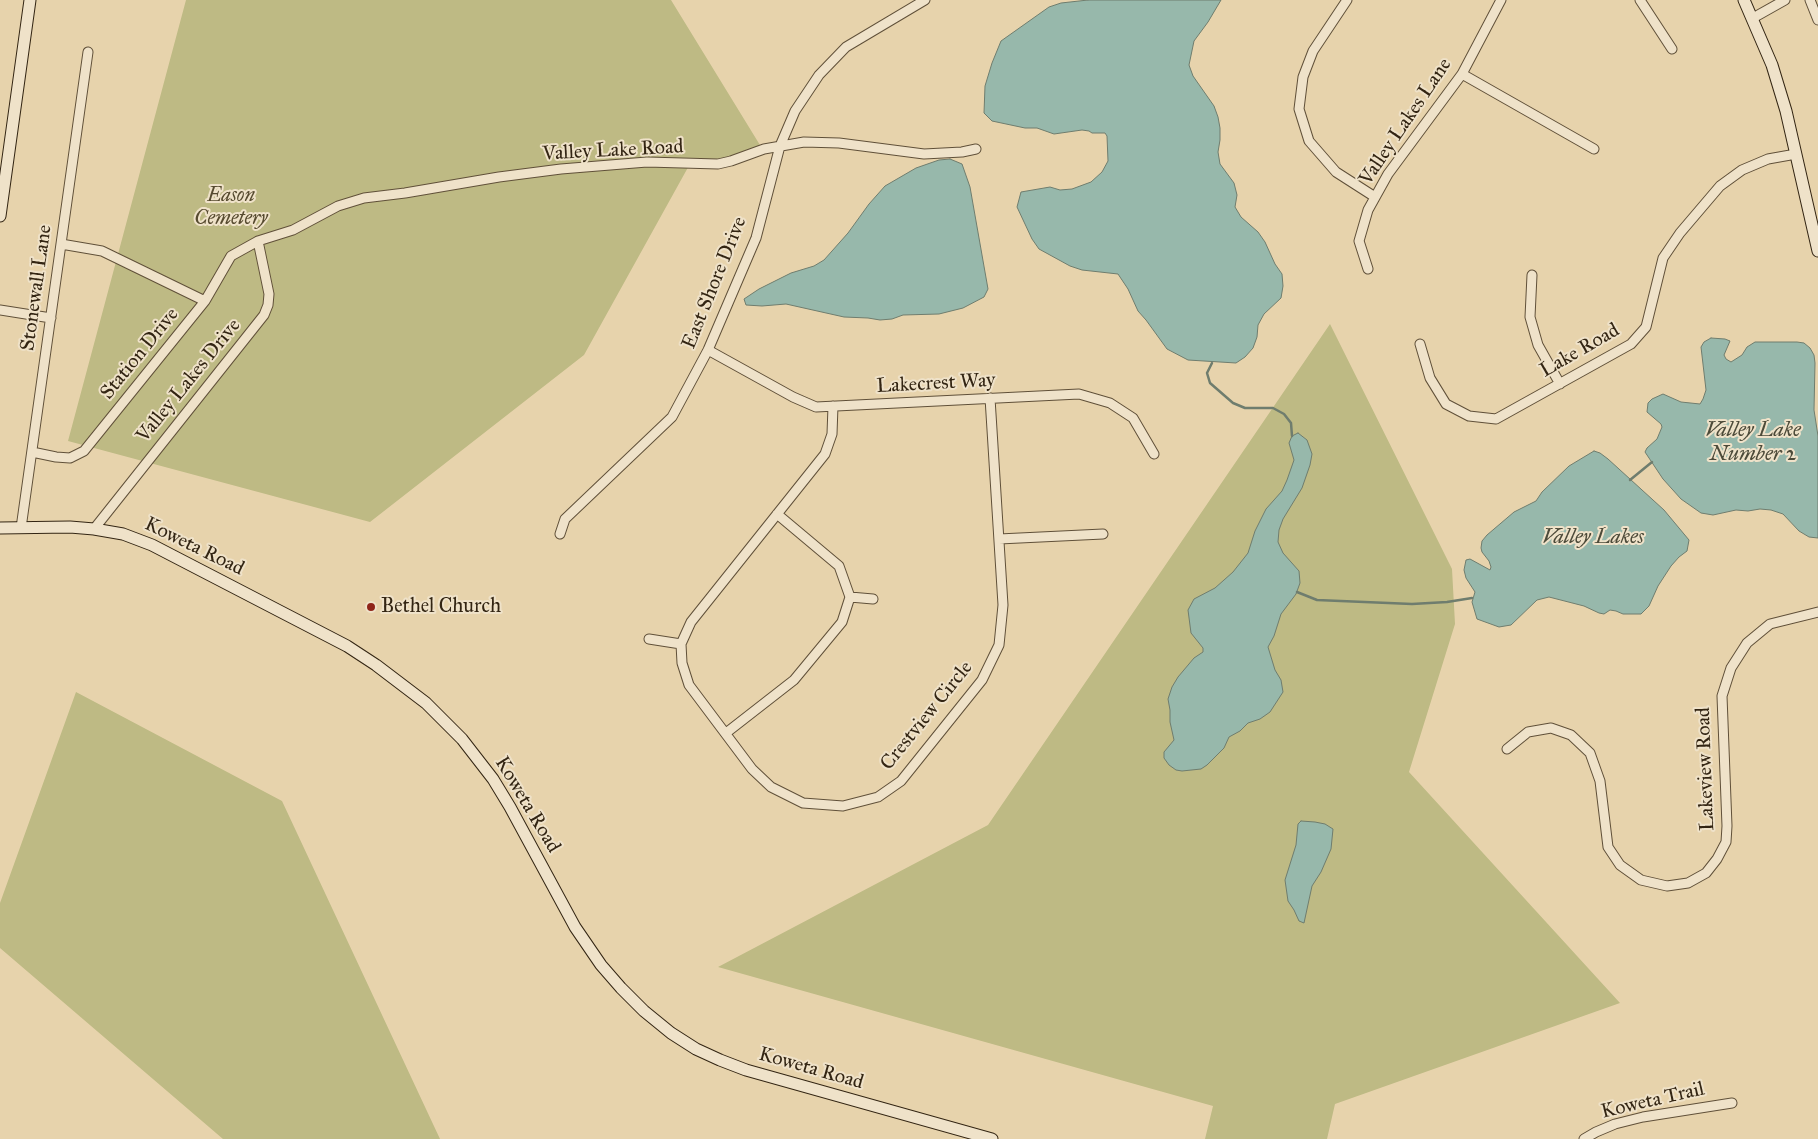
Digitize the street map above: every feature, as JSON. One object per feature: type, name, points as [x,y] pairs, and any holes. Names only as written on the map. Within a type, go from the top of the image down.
[{"type":"street","points":[[0,216],[30,0]]},
{"type":"street","name":"East Shore Drive","points":[[560,534],[565,519],[672,417],[708,350],[756,238],[780,146],[800,104],[819,75],[846,47],[925,0]]},
{"type":"street","points":[[1348,0],[1313,51],[1303,77],[1299,109],[1309,141],[1336,172],[1375,198]]},
{"type":"street","name":"Valley Lakes Lane","points":[[1368,269],[1359,240],[1368,210],[1388,174],[1462,74],[1501,0]]},
{"type":"street","points":[[1640,0],[1672,49]]},
{"type":"street","points":[[1744,0],[1776,78],[1786,111],[1818,251]]},
{"type":"street","points":[[1753,18],[1785,0]]},
{"type":"street","points":[[1810,0],[1818,20]]},
{"type":"street","name":"Stonewall Lane","points":[[21,528],[88,52]]},
{"type":"street","points":[[1462,74],[1594,149]]},
{"type":"street","name":"Valley Lake Road","points":[[258,241],[293,230],[338,206],[364,198],[561,169],[647,162],[718,164],[780,146],[804,142],[840,143],[924,154],[962,152],[976,149]]},
{"type":"street","name":"Lake Road","points":[[1420,344],[1430,378],[1446,404],[1469,416],[1496,420],[1631,344],[1646,327],[1663,258],[1680,233],[1720,186],[1742,170],[1768,159],[1796,154]]},
{"type":"street","name":"Station Drive","points":[[32,452],[70,458],[84,451],[205,301],[231,256],[258,241]]},
{"type":"street","name":"Valley Lakes Drive","points":[[94,529],[264,315],[268,305],[269,294],[258,241]]},
{"type":"street","points":[[61,244],[102,251],[205,301]]},
{"type":"street","points":[[1532,275],[1530,317],[1538,345],[1560,384]]},
{"type":"street","points":[[0,310],[50,318]]},
{"type":"street","name":"Lakecrest Way","points":[[708,350],[816,407],[1079,394],[1110,403],[1134,418],[1154,454]]},
{"type":"street","name":"Crestview Circle","points":[[681,644],[682,663],[689,685],[752,768],[771,787],[803,803],[843,806],[878,797],[901,781],[982,680],[999,645],[1003,605],[990,398]]},
{"type":"street","points":[[649,639],[681,644],[692,622],[825,454],[832,434],[833,406]]},
{"type":"street","points":[[726,733],[794,680],[842,622],[850,597],[839,566],[777,514]]},
{"type":"street","name":"Koweta Road","points":[[0,528],[94,529],[123,534],[152,545],[319,630],[376,664],[426,703],[462,739],[493,779],[575,927],[601,965],[620,988],[671,1033],[696,1049],[746,1070],[992,1139]]},
{"type":"street","points":[[999,539],[1103,534]]},
{"type":"street","points":[[850,597],[872,599]]},
{"type":"street","name":"Lakeview Road","points":[[1507,749],[1528,732],[1551,728],[1571,735],[1590,753],[1600,781],[1608,847],[1620,865],[1641,880],[1667,886],[1688,883],[1706,873],[1717,859],[1726,842],[1722,696],[1732,668],[1747,643],[1770,624],[1818,612]]},
{"type":"street","name":"Koweta Trail","points":[[1584,1139],[1615,1124],[1643,1117],[1732,1103]]},
{"type":"green space","name":"Eason Cemetery","points":[[186,0],[671,0],[763,150],[740,161],[691,162],[584,355],[370,522],[68,441]]},
{"type":"green space","points":[[1330,324],[1452,569],[1455,624],[1409,772],[1620,1003],[1335,1104],[1327,1139],[1205,1139],[1213,1106],[718,967],[988,825]]},
{"type":"green space","points":[[76,692],[282,801],[440,1139],[223,1139],[0,948],[0,903]]},
{"type":"water","points":[[1088,0],[1221,0],[1194,41],[1189,65],[1193,76],[1214,106],[1218,117],[1220,128],[1218,152],[1220,164],[1234,183],[1237,195],[1235,207],[1241,217],[1258,232],[1265,242],[1282,274],[1283,286],[1281,298],[1264,314],[1258,325],[1257,337],[1253,348],[1236,363],[1188,360],[1167,349],[1138,311],[1128,289],[1118,274],[1082,270],[1070,266],[1039,249],[1032,239],[1017,207],[1021,192],[1050,187],[1060,190],[1072,189],[1091,182],[1102,172],[1108,161],[1107,136],[1105,133],[1092,133],[1082,130],[1054,134],[1037,128],[1025,128],[992,121],[984,113],[985,86],[1001,41],[1049,7],[1061,3]]},
{"type":"water","points":[[950,159],[962,164],[970,187],[988,289],[984,297],[963,308],[939,314],[903,315],[892,319],[880,320],[844,317],[786,304],[746,305],[744,299],[759,289],[791,273],[814,266],[824,260],[885,186],[916,168],[939,160]]},
{"type":"water","name":"Valley Lake Number 2","points":[[1711,338],[1730,341],[1724,355],[1731,362],[1742,355],[1747,347],[1755,342],[1804,343],[1814,355],[1814,410],[1818,436],[1818,538],[1809,537],[1799,531],[1783,514],[1771,510],[1736,510],[1713,515],[1701,513],[1681,499],[1663,479],[1645,452],[1657,439],[1662,427],[1647,412],[1648,403],[1652,399],[1663,394],[1681,402],[1700,404],[1703,399],[1706,390],[1701,347],[1704,342]]},
{"type":"water","points":[[1298,433],[1307,440],[1312,454],[1310,465],[1302,488],[1283,519],[1279,530],[1278,542],[1283,553],[1299,571],[1300,583],[1296,594],[1281,614],[1274,636],[1268,647],[1275,670],[1281,680],[1283,692],[1270,712],[1260,719],[1248,723],[1240,731],[1229,737],[1224,748],[1207,765],[1201,769],[1176,770],[1164,758],[1164,752],[1174,740],[1168,699],[1178,677],[1194,658],[1203,652],[1203,648],[1191,633],[1188,610],[1194,599],[1215,588],[1233,572],[1248,553],[1255,531],[1266,509],[1282,491],[1287,480],[1294,460],[1289,443],[1292,436]]},
{"type":"water","name":"Valley Lakes","points":[[1594,451],[1608,459],[1664,510],[1689,540],[1687,551],[1671,566],[1658,586],[1649,606],[1641,614],[1623,614],[1610,610],[1604,614],[1584,606],[1549,597],[1537,600],[1511,625],[1499,627],[1477,619],[1472,602],[1475,592],[1466,578],[1464,570],[1466,560],[1470,559],[1490,570],[1489,561],[1481,548],[1482,541],[1487,535],[1514,512],[1536,501],[1542,492],[1569,466]]},
{"type":"water","points":[[1301,821],[1325,824],[1333,829],[1331,849],[1321,872],[1312,886],[1304,923],[1299,921],[1288,901],[1285,880],[1296,845],[1298,824]]},
{"type":"waterway","points":[[1212,363],[1207,373],[1210,383],[1233,403],[1245,408],[1273,408],[1284,414],[1291,423],[1292,436]]},
{"type":"waterway","points":[[1630,480],[1652,462]]},
{"type":"waterway","points":[[1297,592],[1317,600],[1412,604],[1472,598]]},
{"type":"place","name":"Bethel Church","points":[[371,607]]}]
